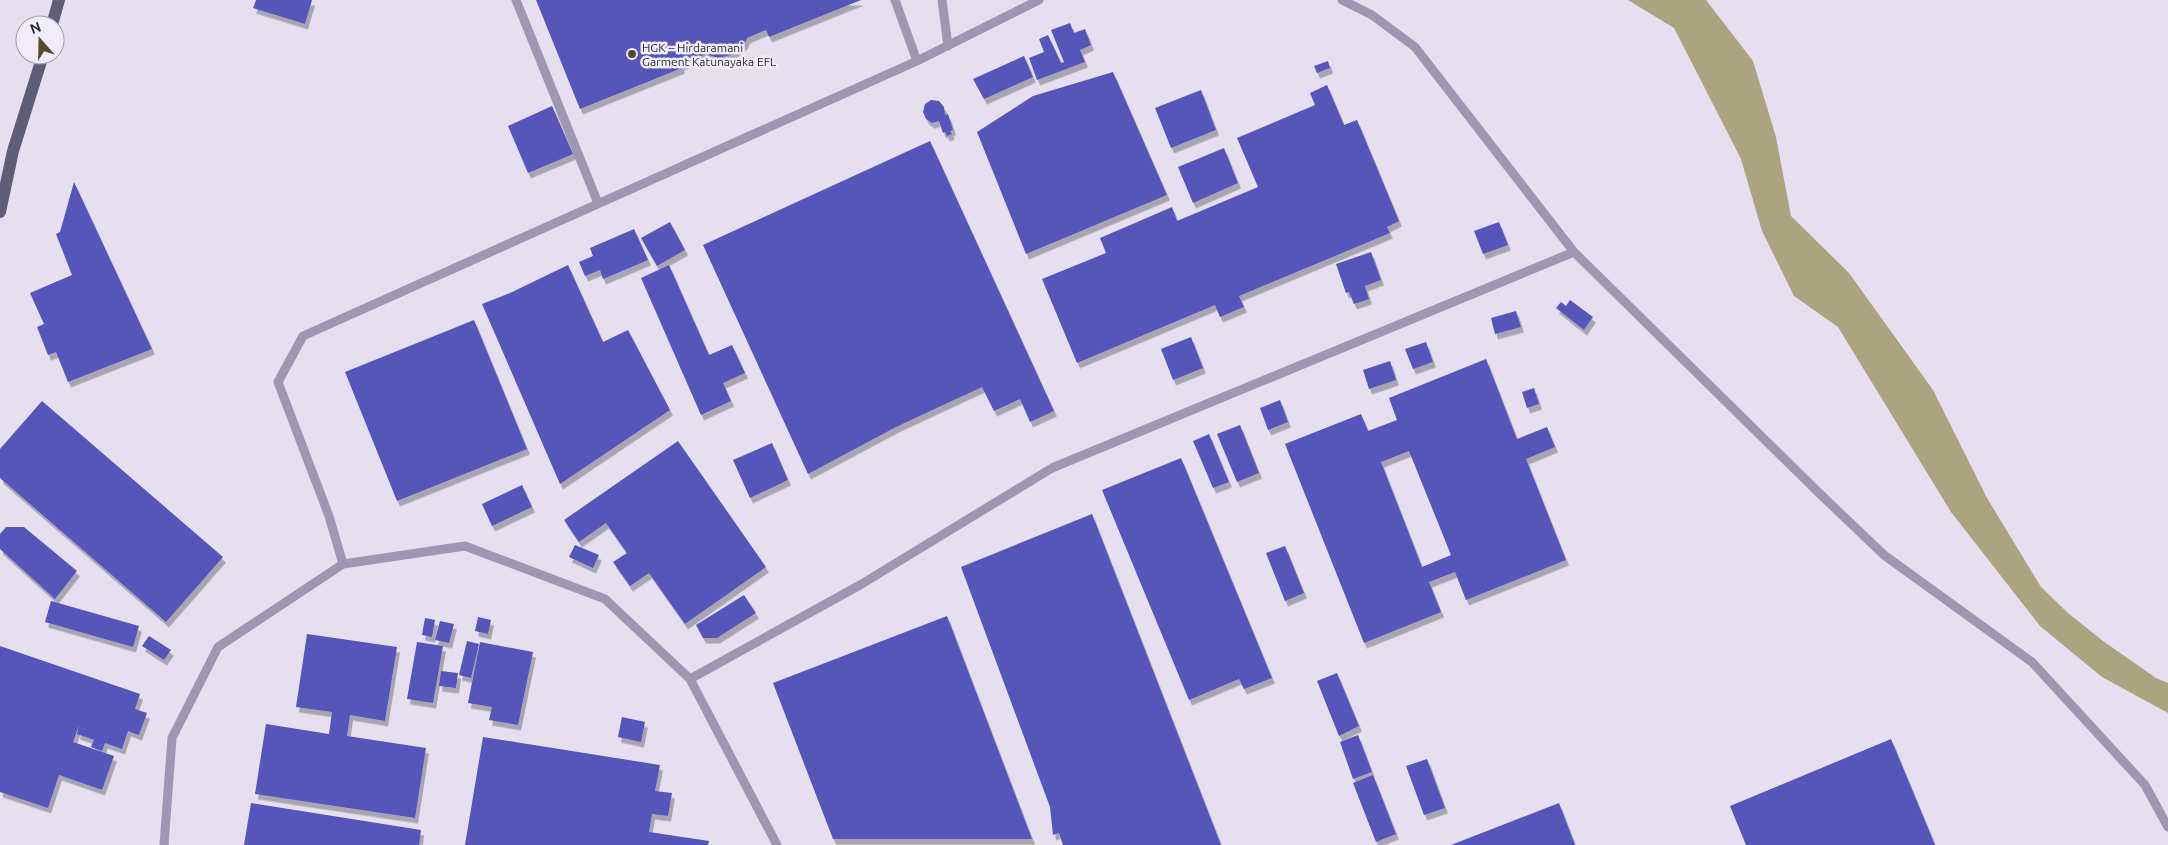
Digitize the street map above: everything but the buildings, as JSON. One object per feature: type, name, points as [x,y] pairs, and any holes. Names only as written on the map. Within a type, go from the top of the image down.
[{"type":"main road","points":[[55,15],[60,0]]},
{"type":"main road","points":[[0,212],[13,151],[40,65]]},
{"type":"lane","points":[[516,0],[598,203]]},
{"type":"lane","points":[[895,0],[917,60]]},
{"type":"lane","points":[[942,0],[948,46]]},
{"type":"lane","points":[[343,564],[329,516],[278,382],[303,336],[948,46],[1039,0]]},
{"type":"lane","points":[[1342,0],[1372,15],[1415,47],[1574,252],[1884,555],[2032,662],[2146,785],[2168,827]]},
{"type":"lane","points":[[690,679],[860,585],[1052,468],[1574,252]]},
{"type":"lane","points":[[164,845],[172,738],[218,646],[343,564],[465,546],[605,599],[690,679],[777,845]]},
{"type":"shaded area","points":[[1628,0],[1706,0],[1753,61],[1776,137],[1791,216],[1849,273],[1933,390],[1987,498],[2041,587],[2068,613],[2103,641],[2156,678],[2168,683],[2168,713],[2102,677],[2040,626],[1951,512],[1838,327],[1794,296],[1762,231],[1741,159],[1674,28]]},
{"type":"place","name":"HGK – Hirdaramani Garment Katunayaka EFL","points":[[632,54]]}]
